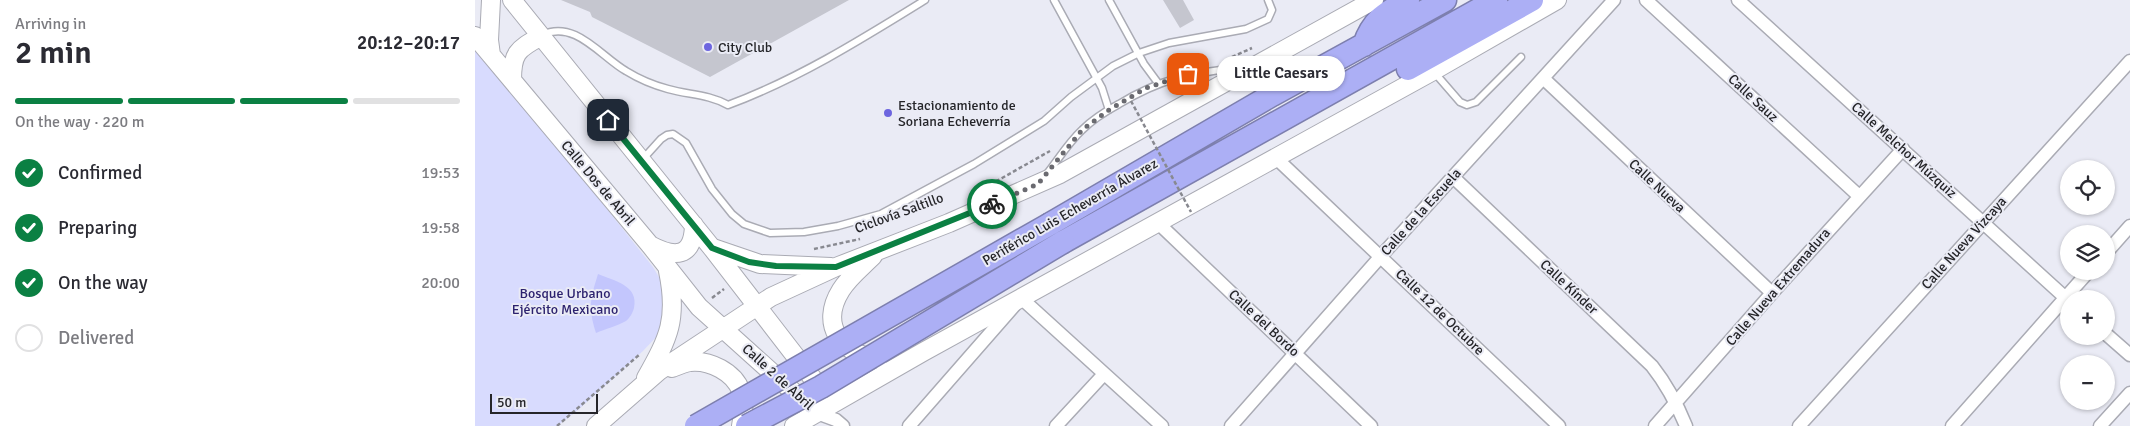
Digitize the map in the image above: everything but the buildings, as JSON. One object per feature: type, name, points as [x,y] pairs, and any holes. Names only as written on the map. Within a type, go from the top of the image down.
[{"type":"highway","points":[[1364,45],[1371,27],[1377,20],[1408,0]]},
{"type":"highway","name":"Periférico Luis Echeverría Álvarez","points":[[696,426],[1271,96],[1445,0]]},
{"type":"highway","name":"Periférico Luis Echeverría Álvarez","points":[[747,426],[821,387],[1063,242],[1417,46],[1496,0]]},
{"type":"highway","points":[[1311,104],[1333,106],[1349,101],[1532,0]]},
{"type":"street","points":[[491,0],[489,40],[491,56]]},
{"type":"street","points":[[511,0],[757,305]]},
{"type":"street","points":[[596,426],[659,371],[757,305],[836,267],[1038,184],[1374,0]]},
{"type":"street","points":[[793,426],[832,415],[923,352],[1157,222],[1277,158],[1557,0]]},
{"type":"street","name":"Calle de la Escuela","points":[[1231,426],[1381,256],[1614,0]]},
{"type":"street","name":"Calle Sauz","points":[[1646,0],[1859,196]]},
{"type":"street","name":"Calle Melchor Múzquiz","points":[[1738,0],[2060,293]]},
{"type":"street","name":"Calle Dos de Abril","points":[[475,36],[650,245],[699,307],[723,329]]},
{"type":"street","points":[[512,80],[512,64],[517,51],[539,36]]},
{"type":"street","name":"Calle Nueva Vizcaya","points":[[1799,426],[2130,61]]},
{"type":"street","name":"Calle Nueva","points":[[1543,78],[1772,293]]},
{"type":"street","name":"Calle Nueva Extremadura","points":[[1655,426],[1772,293],[1903,149]]},
{"type":"street","name":"Calle 12 de Octubre","points":[[1277,158],[1559,426]]},
{"type":"street","name":"Calle Kínder","points":[[1453,177],[1652,366],[1666,383],[1677,403],[1686,426]]},
{"type":"street","name":"Calle del Bordo","points":[[1157,222],[1371,426]]},
{"type":"street","points":[[650,245],[672,255],[682,253],[692,241],[694,225]]},
{"type":"street","points":[[2115,243],[2130,226]]},
{"type":"street","points":[[712,248],[760,264],[836,267]]},
{"type":"street","points":[[879,250],[852,276],[841,290],[832,313],[838,338],[849,350],[868,357],[887,360],[923,352]]},
{"type":"street","points":[[642,386],[662,350],[671,326],[671,289],[667,268]]},
{"type":"street","points":[[2074,290],[2082,280]]},
{"type":"street","points":[[1021,298],[1161,426]]},
{"type":"street","points":[[909,426],[1021,298]]},
{"type":"street","name":"Calle 2 de Abril","points":[[757,305],[832,415]]},
{"type":"street","points":[[1951,426],[2060,307]]},
{"type":"street","name":"Calle 2 de Abril","points":[[723,329],[832,415]]},
{"type":"street","points":[[2115,342],[2130,356]]},
{"type":"street","points":[[659,371],[691,362],[711,364],[729,374],[740,391],[744,409],[741,426]]},
{"type":"street","points":[[1056,426],[1104,374]]},
{"type":"street","points":[[2100,426],[2130,393]]},
{"type":"lane","points":[[539,36],[556,31],[586,40],[624,70],[646,82],[669,89],[708,96],[728,105],[756,94],[849,46],[925,0]]},
{"type":"lane","points":[[1053,0],[1097,78],[1109,110]]},
{"type":"lane","points":[[1109,0],[1158,83]]},
{"type":"lane","points":[[642,161],[661,139],[673,134],[686,143],[712,189],[732,214],[744,224],[770,233],[804,232],[837,226],[881,214],[932,187],[1044,121],[1071,97],[1113,66],[1139,53],[1169,43],[1246,29],[1267,19],[1272,10],[1268,0]]},
{"type":"lane","points":[[1433,71],[1461,102],[1467,106],[1477,102],[1521,57]]},
{"type":"lane","points":[[1038,184],[1082,130],[1109,110],[1158,83],[1188,74],[1257,65]]},
{"type":"path","points":[[1231,58],[1257,46]]},
{"type":"path","points":[[1131,101],[1191,212]]},
{"type":"path","points":[[1129,107],[1137,103]]},
{"type":"path","points":[[975,193],[1057,147]]},
{"type":"path","name":"Ciclovía Saltillo","points":[[812,250],[861,239]]},
{"type":"path","points":[[699,307],[737,280]]},
{"type":"path","points":[[557,426],[645,350]]},
{"type":"green space","name":"Bosque Urbano Ejército Mexicano","points":[[475,43],[653,267],[663,284],[667,296],[660,333],[578,410],[557,426],[475,426]]},
{"type":"shaded area","points":[[598,274],[624,285],[633,294],[635,300],[633,311],[626,321],[596,333],[591,304]]},
{"type":"way so far","points":[[992,204],[1038,184],[1082,130],[1109,110],[1146,88],[1188,74]]},
{"type":"place","name":"City Club","points":[[708,47]]},
{"type":"place","name":"Little Caesars","points":[[1188,74]]},
{"type":"place","name":"Estacionamiento de Soriana Echeverría","points":[[888,113]]},
{"type":"route","points":[[608,120],[712,248],[749,262],[776,266],[836,267],[949,223],[992,204]]}]
